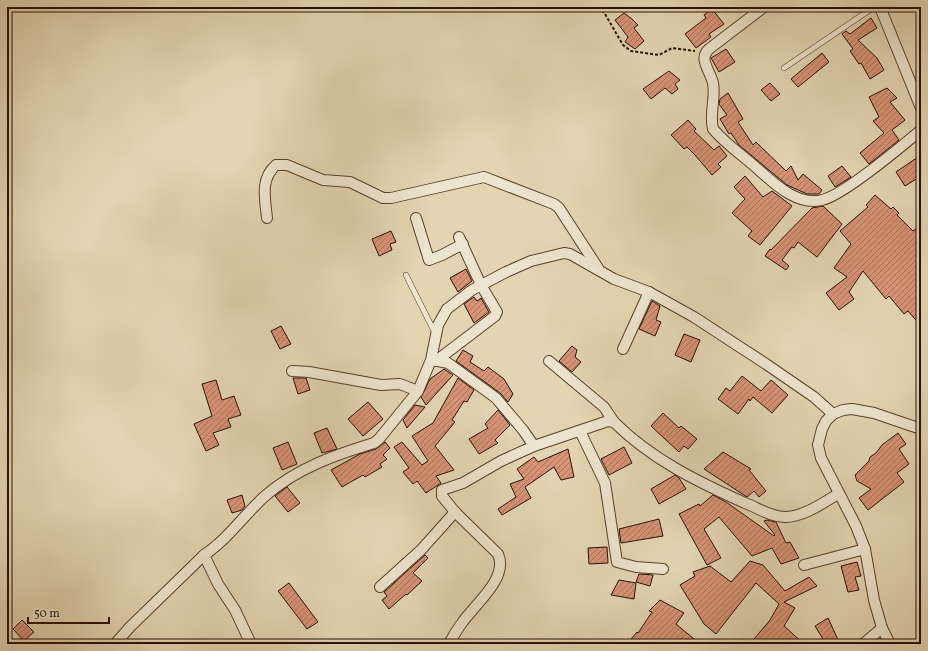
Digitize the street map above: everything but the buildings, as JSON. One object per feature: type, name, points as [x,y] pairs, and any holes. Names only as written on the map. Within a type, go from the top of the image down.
[{"type":"street","points":[[764,7],[704,53],[703,58],[714,90],[713,129],[724,142],[774,183],[797,197],[810,201],[822,200],[831,196],[886,158],[921,130]]},
{"type":"street","points":[[880,7],[920,103]]},
{"type":"street","points":[[267,218],[264,182],[271,169],[276,165],[287,166],[322,180],[350,182],[383,198],[391,198],[484,177],[554,204],[559,208],[599,270]]},
{"type":"street","points":[[416,218],[429,260],[442,255],[461,241],[481,285],[496,309],[495,316],[434,360]]},
{"type":"street","points":[[115,644],[130,627],[204,556],[228,537],[245,515],[266,495],[312,465],[331,456],[379,439],[418,391],[434,360],[436,334],[441,318],[447,309],[481,285],[516,267],[558,254],[570,254],[614,279],[649,292],[694,317],[766,364],[814,398],[833,414]]},
{"type":"street","points":[[622,349],[649,292]]},
{"type":"street","points":[[434,360],[448,363],[496,398],[523,430],[534,446]]},
{"type":"street","points":[[549,361],[604,407],[614,422],[624,432],[655,456],[704,485],[770,514],[784,517],[791,516],[818,506],[838,494]]},
{"type":"street","points":[[292,371],[309,372],[374,384],[400,384],[418,391]]},
{"type":"street","points":[[890,644],[882,628],[874,600],[865,550],[856,526],[838,494],[821,458],[818,445],[822,428],[833,414],[852,409],[867,412],[921,429]]},
{"type":"street","points":[[448,644],[462,622],[483,598],[497,577],[500,559],[498,554],[455,512],[442,496],[442,490],[463,483],[501,461],[534,446],[604,422],[614,422]]},
{"type":"street","points":[[580,431],[605,483],[617,562],[636,567],[663,569]]},
{"type":"street","points":[[380,587],[421,550],[455,512]]},
{"type":"street","points":[[804,564],[865,550]]},
{"type":"street","points":[[204,556],[218,584],[235,610],[252,644]]},
{"type":"street","points":[[863,644],[882,628]]},
{"type":"lane","points":[[784,68],[874,7]]},
{"type":"lane","points":[[406,275],[436,334]]},
{"type":"path","points":[[598,7],[623,45],[631,51],[659,55],[675,48],[704,53]]}]
